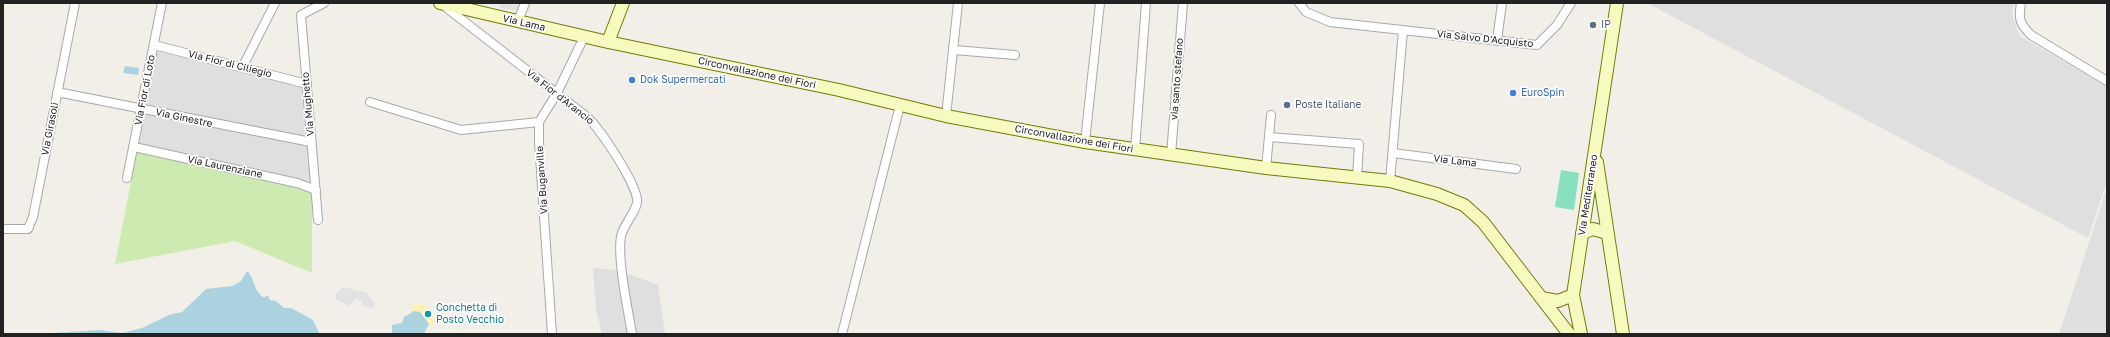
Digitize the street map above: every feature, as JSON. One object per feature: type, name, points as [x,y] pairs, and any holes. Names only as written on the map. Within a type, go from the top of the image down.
[{"type":"street","name":"Via Girasoli","points":[[3,229],[28,229],[33,217],[75,3]]},
{"type":"street","name":"Via Fior di Loto","points":[[127,178],[162,3]]},
{"type":"street","points":[[243,66],[275,3]]},
{"type":"street","name":"Via Mughetto","points":[[318,220],[301,15],[324,3]]},
{"type":"street","name":"Via Lama","points":[[441,3],[608,42]]},
{"type":"street","name":"Via Fior d'Arancio","points":[[441,3],[587,116],[598,127],[636,191],[637,202],[621,236],[622,264],[632,334]]},
{"type":"street","points":[[518,21],[525,3]]},
{"type":"street","points":[[608,42],[623,3]]},
{"type":"street","points":[[946,116],[958,3]]},
{"type":"street","points":[[1085,142],[1100,3]]},
{"type":"street","points":[[1135,150],[1146,3]]},
{"type":"street","name":"via santo stefano","points":[[1171,155],[1183,3]]},
{"type":"street","name":"Via Salvo D'Acquisto","points":[[1298,3],[1306,12],[1330,22],[1537,46],[1557,25],[1570,3]]},
{"type":"street","points":[[1497,41],[1502,3]]},
{"type":"street","points":[[1595,147],[1617,3]]},
{"type":"street","points":[[2020,3],[2019,14],[2021,25],[2031,35],[2107,81]]},
{"type":"street","points":[[1390,181],[1403,30]]},
{"type":"street","points":[[370,102],[461,130],[539,122],[556,93],[584,37]]},
{"type":"street","name":"Circonvallazione dei Fiori","points":[[608,42],[946,116],[1085,142],[1266,168],[1390,181],[1437,194],[1464,204],[1483,222],[1541,298],[1564,331]]},
{"type":"street","name":"Via Fior di Ciliegio","points":[[154,45],[243,66],[307,84]]},
{"type":"street","points":[[954,50],[1015,55]]},
{"type":"street","name":"Via Ginestre","points":[[57,92],[311,142]]},
{"type":"street","points":[[842,334],[900,105]]},
{"type":"street","points":[[1266,168],[1271,115]]},
{"type":"street","name":"Via Buganville","points":[[539,122],[539,142],[552,334]]},
{"type":"street","points":[[1269,137],[1359,144],[1357,177]]},
{"type":"street","name":"Via Laurenziane","points":[[134,147],[298,183],[316,190]]},
{"type":"street","name":"Via Mediterraneo","points":[[1595,147],[1623,334]]},
{"type":"street","name":"Via Mediterraneo","points":[[1582,334],[1573,295],[1595,147]]},
{"type":"street","name":"Via Lama","points":[[1393,153],[1516,169]]},
{"type":"street","points":[[1582,233],[1593,229],[1607,233]]},
{"type":"street","points":[[1541,298],[1558,302],[1573,295]]},
{"type":"shaded area","points":[[501,3],[531,3],[528,13],[499,8]]},
{"type":"shaded area","points":[[1647,3],[2014,3],[2012,14],[2020,36],[2107,87],[2107,181],[2088,238]]},
{"type":"shaded area","points":[[156,51],[305,88],[312,182],[138,145]]},
{"type":"shaded area","points":[[2107,187],[2107,334],[2059,334]]},
{"type":"shaded area","points":[[593,268],[618,270],[658,285],[665,334],[602,334],[596,309]]},
{"type":"shaded area","points":[[343,287],[367,293],[375,303],[373,308],[362,306],[362,302],[356,298],[349,306],[336,299],[336,293]]},
{"type":"green space","points":[[138,145],[312,182],[312,273],[235,241],[115,264]]},
{"type":"green space","points":[[1561,170],[1579,173],[1574,210],[1555,207]]},
{"type":"sand","name":"Conchetta di Posto Vecchio","points":[[418,303],[426,306],[432,311],[435,318],[433,326],[418,312],[410,311],[412,306]]},
{"type":"water","points":[[125,66],[139,68],[138,75],[123,73]]},
{"type":"water","points":[[247,271],[250,274],[259,294],[263,297],[268,296],[270,300],[276,301],[284,308],[291,308],[313,320],[319,333],[322,334],[38,334],[100,330],[122,333],[142,328],[169,315],[182,312],[206,289],[232,286],[241,281]]},
{"type":"water","points":[[414,311],[420,312],[429,324],[424,334],[389,334],[392,333],[392,325],[402,323],[404,317]]},
{"type":"place","name":"IP","points":[[1593,25]]},
{"type":"place","name":"Dok Supermercati","points":[[632,80]]},
{"type":"place","name":"EuroSpin","points":[[1513,93]]},
{"type":"place","name":"Poste Italiane","points":[[1287,105]]},
{"type":"place","name":"Conchetta di Posto Vecchio","points":[[428,314]]}]
